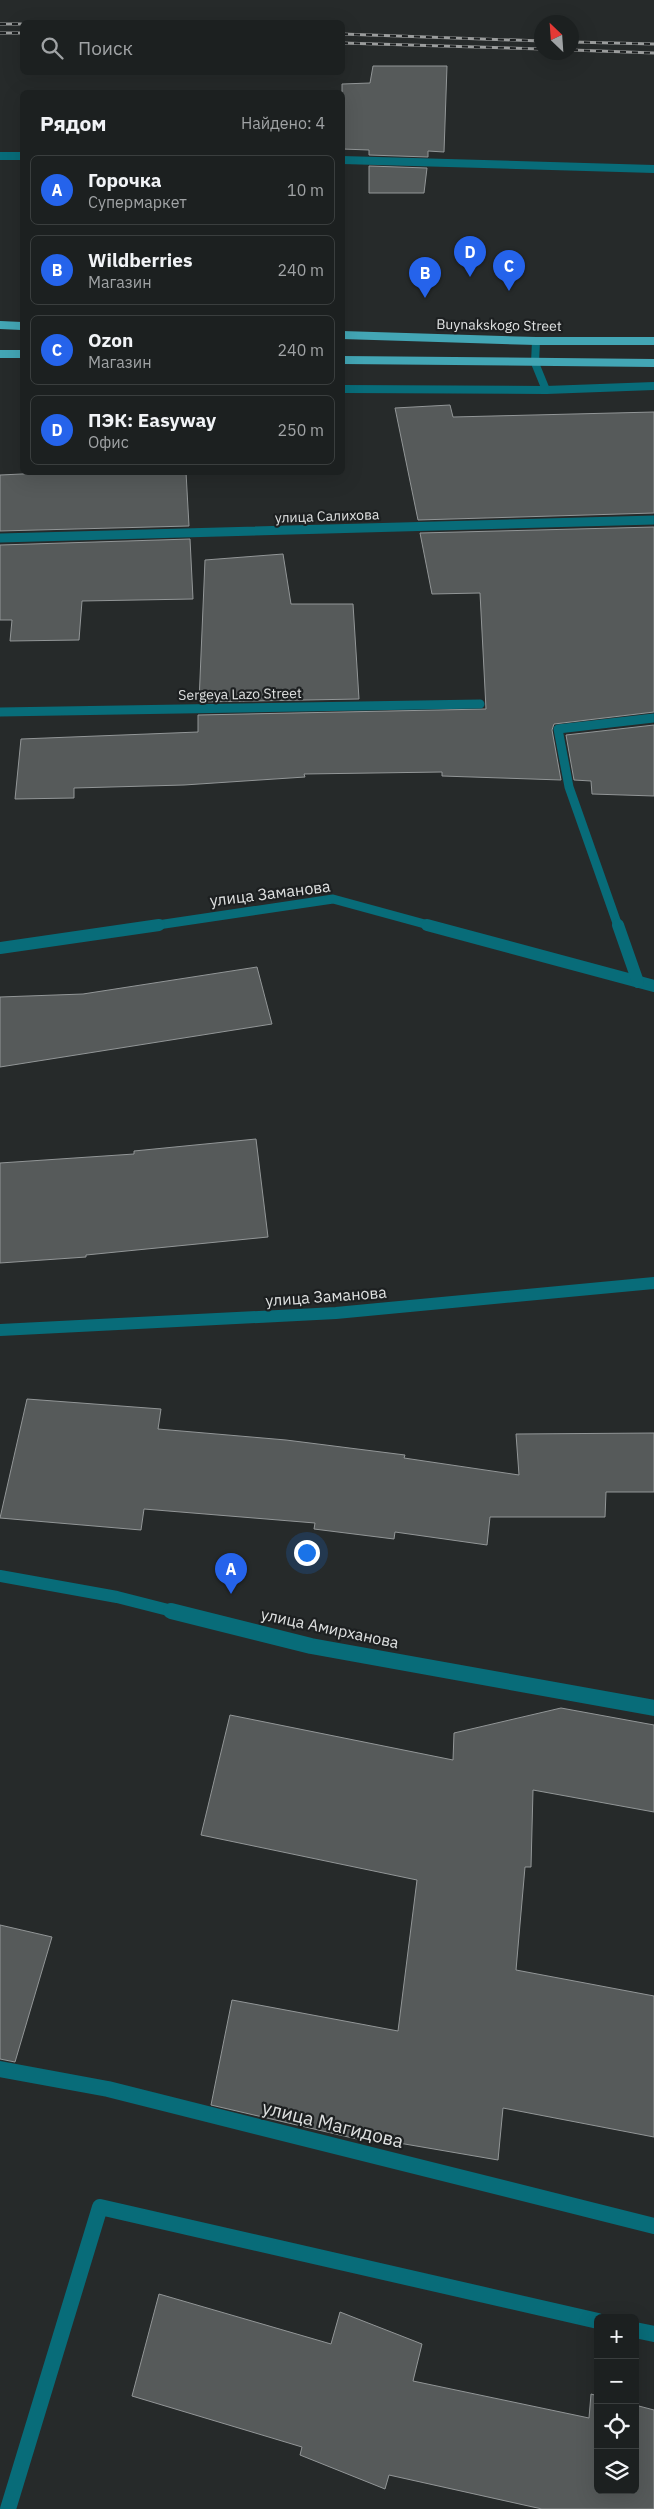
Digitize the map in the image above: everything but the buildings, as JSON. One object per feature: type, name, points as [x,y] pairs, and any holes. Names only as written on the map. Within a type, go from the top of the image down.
[{"type":"main road","points":[[0,325],[20,326]]},
{"type":"main road","name":"Buynakskogo Street","points":[[345,335],[536,341],[654,341]]},
{"type":"main road","points":[[0,354],[20,354]]},
{"type":"main road","points":[[345,360],[654,364]]},
{"type":"street","points":[[0,156],[20,156]]},
{"type":"street","points":[[345,160],[654,169]]},
{"type":"street","points":[[536,341],[535,363],[546,390]]},
{"type":"street","points":[[345,389],[546,390],[654,386]]},
{"type":"street","name":"улица Салихова","points":[[0,538],[654,520]]},
{"type":"street","name":"Sergeya Lazo Street","points":[[0,712],[480,704]]},
{"type":"street","points":[[638,982],[569,787],[558,728],[654,718]]},
{"type":"street","name":"улица Заманова","points":[[0,948],[334,898],[654,986]]},
{"type":"street","name":"улица Заманова","points":[[0,1330],[336,1313],[654,1283]]},
{"type":"street","name":"улица Амирханова","points":[[0,1576],[117,1597],[311,1646],[654,1708]]},
{"type":"street","name":"улица Магидова","points":[[0,2069],[108,2089],[654,2226]]},
{"type":"street","points":[[8,2509],[100,2207],[594,2320]]},
{"type":"street","points":[[639,2331],[654,2334]]},
{"type":"railway","points":[[0,24],[20,24]]},
{"type":"railway","points":[[0,33],[20,33]]},
{"type":"railway","points":[[345,34],[534,41]]},
{"type":"railway","points":[[579,42],[654,44]]},
{"type":"railway","points":[[345,43],[534,49]]},
{"type":"railway","points":[[579,50],[654,53]]},
{"type":"place","name":"ПЭК: Easyway","points":[[470,277]]},
{"type":"place","name":"Ozon","points":[[509,291]]},
{"type":"place","name":"Wildberries","points":[[425,298]]},
{"type":"place","name":"Горочка","points":[[231,1594]]}]
